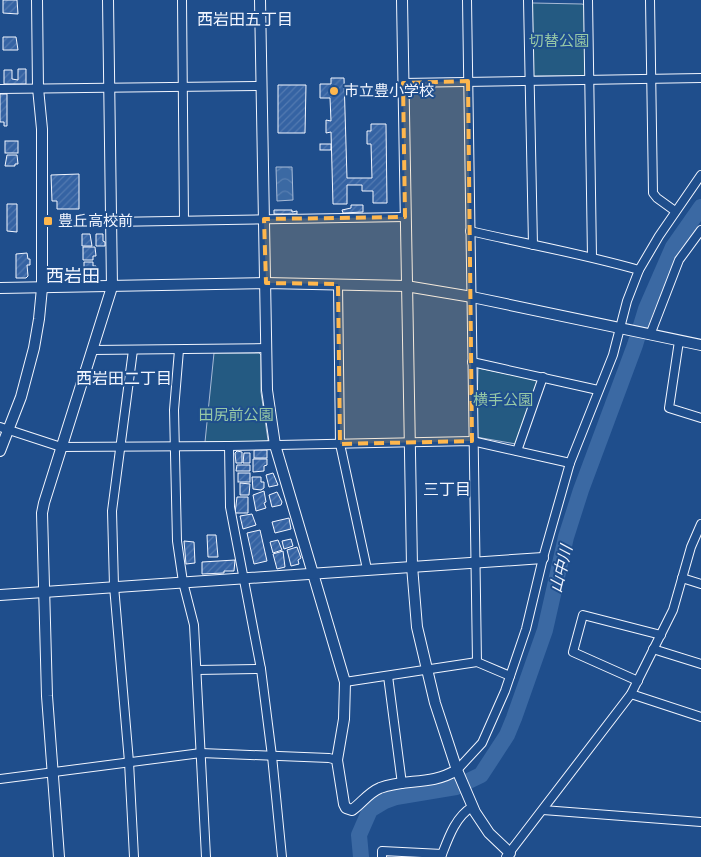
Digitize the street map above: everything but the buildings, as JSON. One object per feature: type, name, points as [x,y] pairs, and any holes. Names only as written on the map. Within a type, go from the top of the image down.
[{"type":"street","points":[[0,451],[4,429],[21,397],[34,348],[42,288],[42,129],[38,88],[37,0]]},
{"type":"street","points":[[59,857],[47,696],[42,514],[61,447],[112,286],[108,0]]},
{"type":"street","points":[[182,0],[184,220]]},
{"type":"street","points":[[260,0],[267,390],[275,445],[345,682],[344,719],[336,760],[344,804],[349,810],[352,810],[380,788],[437,780],[457,770],[482,743],[510,676],[526,629],[543,558],[570,463],[613,355],[622,329],[627,301],[639,270],[675,211],[701,176]]},
{"type":"street","points":[[402,0],[412,566],[417,627],[435,703],[457,770],[472,806],[489,833],[508,855],[631,694],[673,610],[691,548],[701,524]]},
{"type":"street","points":[[466,0],[477,662]]},
{"type":"street","points":[[528,0],[533,245]]},
{"type":"street","points":[[588,0],[592,257]]},
{"type":"street","points":[[650,0],[654,193],[657,198],[675,211]]},
{"type":"street","points":[[403,82],[701,78]]},
{"type":"street","points":[[0,89],[261,86]]},
{"type":"street","points":[[111,222],[405,217]]},
{"type":"street","points":[[470,230],[592,257],[639,270]]},
{"type":"street","points":[[649,335],[679,260],[701,230]]},
{"type":"street","points":[[0,288],[266,283],[406,286],[472,297],[701,345]]},
{"type":"street","points":[[338,284],[340,444],[367,569]]},
{"type":"street","points":[[680,341],[669,408],[701,418]]},
{"type":"street","points":[[92,350],[267,348]]},
{"type":"street","points":[[133,350],[112,511],[114,586],[129,762],[134,857]]},
{"type":"street","points":[[180,350],[174,410],[177,541],[182,582],[194,625],[206,857]]},
{"type":"street","points":[[472,362],[598,390]]},
{"type":"street","points":[[517,451],[544,377]]},
{"type":"street","points":[[4,429],[61,447],[120,448],[472,441],[570,463]]},
{"type":"street","points":[[229,446],[230,507],[261,669],[282,857]]},
{"type":"street","points":[[0,595],[476,561],[543,558]]},
{"type":"street","points":[[682,578],[701,584]]},
{"type":"street","points":[[638,681],[573,652],[582,615],[661,635]]},
{"type":"street","points":[[654,649],[701,664]]},
{"type":"street","points":[[345,682],[477,662],[510,676]]},
{"type":"street","points":[[197,670],[261,669]]},
{"type":"street","points":[[388,676],[402,784]]},
{"type":"street","points":[[631,694],[701,717]]},
{"type":"street","points":[[0,778],[201,753],[329,758],[336,760]]},
{"type":"street","points":[[382,857],[382,851],[441,855],[452,830],[465,811],[472,806]]},
{"type":"street","points":[[543,810],[701,822]]},
{"type":"highlighted area","points":[[468,81],[472,441],[340,444],[338,284],[266,283],[264,219],[405,217],[403,83]]},
{"type":"green space","name":"切替公園","points":[[531,4],[585,5],[587,76],[533,76]]},
{"type":"green space","name":"田尻前公園","points":[[214,353],[259,353],[261,355],[261,392],[267,442],[205,442]]},
{"type":"green space","name":"横手公園","points":[[478,368],[538,380],[516,444],[476,437]]},
{"type":"water","points":[[276,167],[292,167],[293,200],[277,201]]},
{"type":"waterway","name":"山中川","points":[[361,857],[359,835],[370,810],[396,797],[456,787],[481,775],[507,735],[545,630],[566,537],[581,490],[635,345],[646,309],[673,247],[701,207]]},
{"type":"place","name":"市立豊小学校","points":[[334,91]]},
{"type":"place","name":"豊丘高校前","points":[[48,221]]},
{"type":"district","name":"西岩田五丁目","points":[[245,19]]},
{"type":"district","name":"西岩田","points":[[73,275]]},
{"type":"district","name":"西岩田二丁目","points":[[124,378]]},
{"type":"district","name":"三丁目","points":[[447,489]]}]
